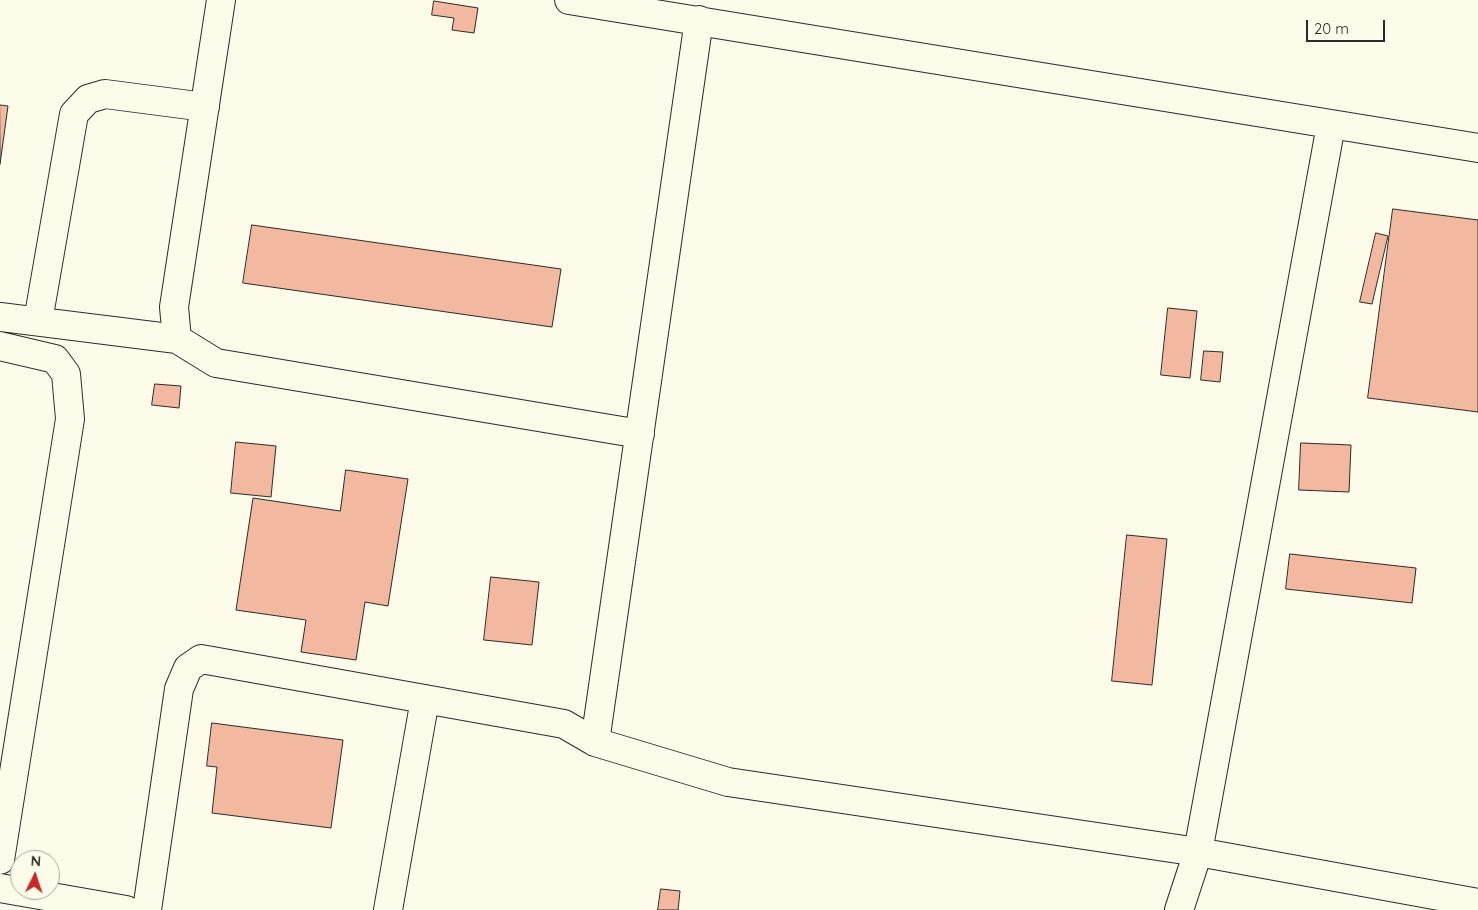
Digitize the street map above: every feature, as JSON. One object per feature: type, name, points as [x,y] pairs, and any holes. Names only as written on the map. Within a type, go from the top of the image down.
[{"type":"lane","points":[[177,339],[174,307],[221,0]]},
{"type":"lane","points":[[569,0],[1478,148]]},
{"type":"lane","points":[[595,742],[699,20]]},
{"type":"lane","points":[[38,321],[74,114],[88,99],[105,94],[205,107]]},
{"type":"lane","points":[[1179,910],[1198,852],[1331,125]]},
{"type":"lane","points":[[0,317],[177,339],[216,363],[640,434]]},
{"type":"lane","points":[[0,346],[54,359],[66,374],[70,419],[0,860]]},
{"type":"lane","points":[[147,910],[179,689],[188,668],[202,659],[564,724],[595,742],[728,782],[1198,852],[1478,903]]},
{"type":"lane","points":[[388,910],[426,699]]},
{"type":"lane","points":[[0,888],[126,910]]},
{"type":"building","points":[[434,1],[478,8],[474,33],[452,30],[454,18],[432,15]]},
{"type":"building","points":[[0,105],[8,106],[0,164]]},
{"type":"building","points":[[1393,209],[1478,220],[1478,412],[1368,398]]},
{"type":"building","points":[[252,225],[561,269],[552,327],[243,283]]},
{"type":"building","points":[[1376,233],[1388,236],[1372,304],[1360,302]]},
{"type":"building","points":[[1168,308],[1197,311],[1190,378],[1161,375]]},
{"type":"building","points":[[1204,351],[1223,352],[1220,382],[1201,380]]},
{"type":"building","points":[[155,384],[181,386],[179,408],[152,405]]},
{"type":"building","points":[[236,442],[276,446],[271,497],[231,493]]},
{"type":"building","points":[[1301,443],[1351,445],[1349,492],[1299,490]]},
{"type":"building","points":[[346,470],[408,479],[388,606],[365,602],[356,660],[301,652],[306,620],[236,610],[253,498],[340,511]]},
{"type":"building","points":[[1127,535],[1167,539],[1152,685],[1112,681]]},
{"type":"building","points":[[1290,554],[1416,568],[1412,603],[1286,589]]},
{"type":"building","points":[[491,577],[539,582],[532,645],[484,640]]},
{"type":"building","points":[[212,723],[343,740],[331,828],[212,813],[217,767],[207,766]]},
{"type":"building","points":[[661,889],[680,891],[678,910],[658,910]]}]
